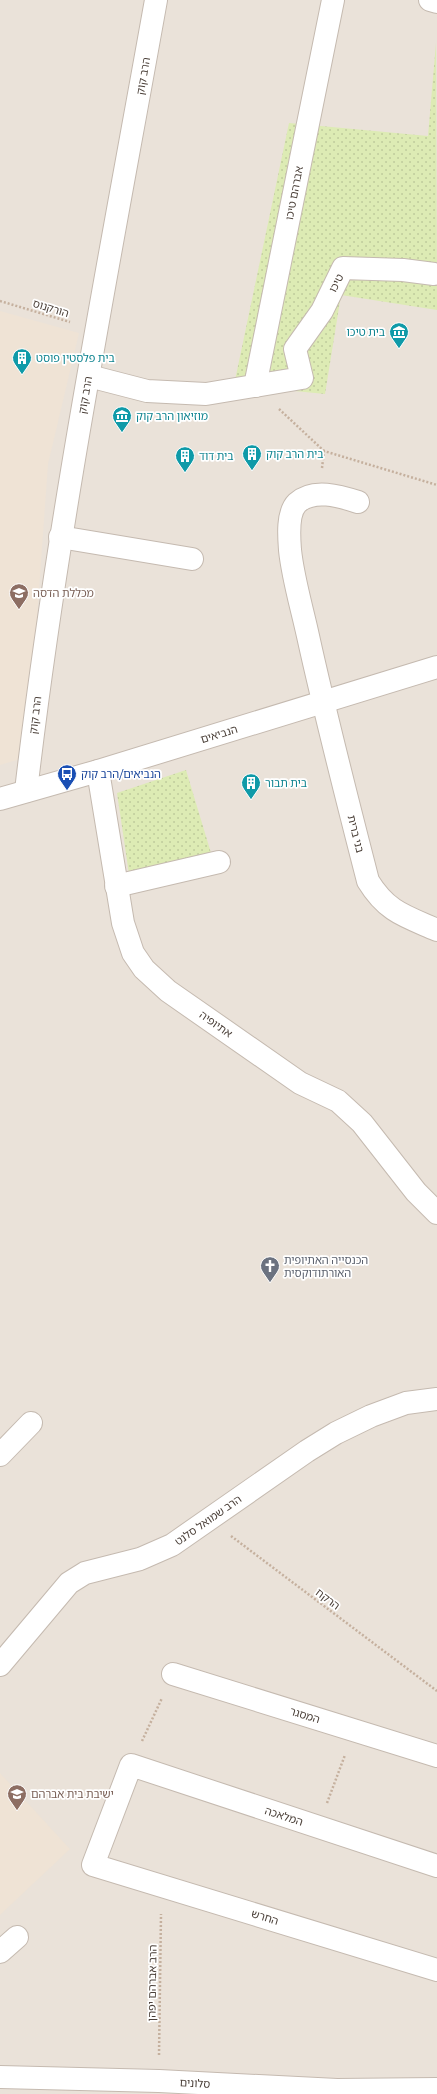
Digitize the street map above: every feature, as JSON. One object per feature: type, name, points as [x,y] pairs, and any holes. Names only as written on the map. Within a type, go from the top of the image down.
[{"type":"street","name":"הרב קוק","points":[[26,791],[39,676],[60,537],[156,0]]},
{"type":"street","name":"אברהם טיכו","points":[[255,386],[333,0]]},
{"type":"street","points":[[430,0],[437,2]]},
{"type":"street","name":"טיכו","points":[[255,386],[302,378],[295,349],[322,311],[343,268],[403,270],[434,274]]},
{"type":"street","points":[[89,376],[146,391],[206,394],[255,386]]},
{"type":"street","points":[[318,495],[328,495],[358,502]]},
{"type":"street","name":"בני ברית","points":[[318,495],[306,498],[297,504],[291,513],[290,543],[323,702],[368,881],[377,896],[386,905],[403,916],[437,930]]},
{"type":"street","points":[[60,537],[192,559]]},
{"type":"street","name":"הנביאים","points":[[0,799],[98,771],[437,667]]},
{"type":"street","name":"אתיופיה","points":[[98,771],[123,923],[133,953],[144,969],[168,991],[300,1083],[338,1101],[362,1123],[416,1192],[437,1213]]},
{"type":"street","points":[[116,886],[219,862]]},
{"type":"street","name":"הרב שמואל סלנט","points":[[0,1665],[69,1583],[85,1573],[140,1559],[172,1545],[307,1451],[336,1433],[372,1416],[406,1403],[437,1399]]},
{"type":"street","points":[[0,1455],[31,1423]]},
{"type":"street","name":"המסגר","points":[[172,1674],[437,1756]]},
{"type":"street","name":"המלאכה","points":[[132,1765],[437,1866]]},
{"type":"street","name":"החרש","points":[[132,1765],[93,1865],[437,1970]]},
{"type":"street","points":[[0,1952],[17,1938]]},
{"type":"street","name":"סלונים","points":[[0,2077],[159,2081],[337,2090],[437,2089]]},
{"type":"path","name":"הורקנוס","points":[[0,301],[97,330]]},
{"type":"path","points":[[255,386],[324,451],[437,485]]},
{"type":"path","points":[[318,495],[324,451]]},
{"type":"path","name":"הרקח","points":[[210,1520],[437,1691]]},
{"type":"path","points":[[132,1765],[172,1674]]},
{"type":"path","points":[[319,1827],[354,1730]]},
{"type":"path","name":"הרב אברהם יפהן","points":[[159,2081],[162,1886]]},
{"type":"shaded area","points":[[0,0],[437,0],[437,2094],[0,2094]]},
{"type":"shaded area","name":"מכללת הדסה","points":[[0,311],[79,333],[48,464],[27,757],[0,765]]},
{"type":"shaded area","name":"ישיבת בית אברהם","points":[[0,1773],[70,1849],[0,1915]]},
{"type":"green space","points":[[436,43],[437,310],[341,295],[325,394],[234,385],[289,123],[428,136]]},
{"type":"green space","points":[[186,770],[211,853],[129,874],[117,793]]},
{"type":"place","name":"בית טיכו","points":[[399,349]]},
{"type":"place","name":"בית פלסטין פוסט","points":[[22,375]]},
{"type":"place","name":"מוזיאון הרב קוק","points":[[122,433]]},
{"type":"place","name":"בית הרב קוק","points":[[252,471]]},
{"type":"place","name":"בית דוד","points":[[185,473]]},
{"type":"place","name":"מכללת הדסה","points":[[19,610]]},
{"type":"place","name":"הנביאים/הרב קוק","points":[[67,791]]},
{"type":"place","name":"בית תבור","points":[[251,800]]},
{"type":"place","name":"הכנסייה האתיופית האורתודוקסית","points":[[270,1283]]},
{"type":"place","name":"ישיבת בית אברהם","points":[[17,1811]]}]
